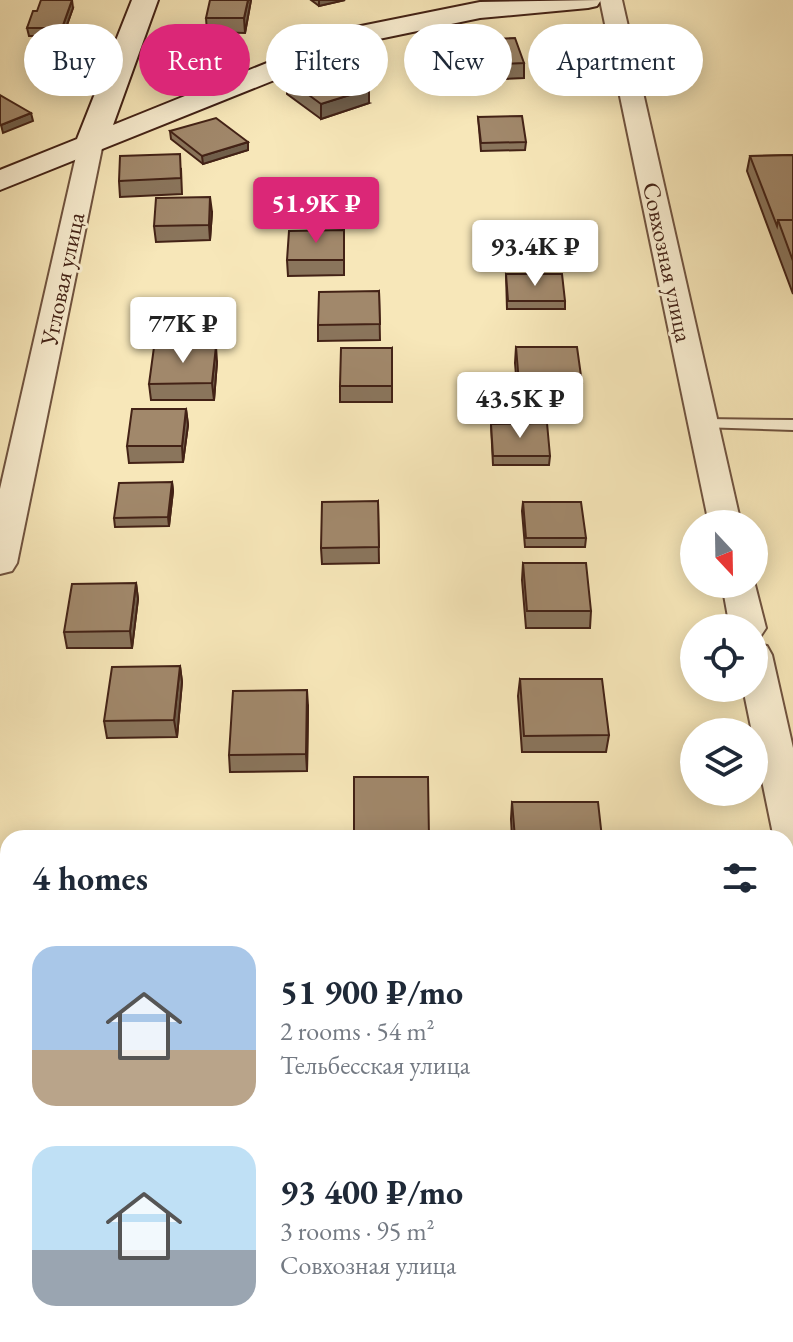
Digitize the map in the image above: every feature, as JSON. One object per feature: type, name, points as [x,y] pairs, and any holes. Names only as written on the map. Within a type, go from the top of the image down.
[{"type":"street","name":"Угловая улица","points":[[0,563],[91,143],[145,0]]},
{"type":"street","points":[[0,181],[366,33],[480,10],[588,0]]},
{"type":"street","name":"Совхозная улица","points":[[611,0],[722,510]]},
{"type":"street","points":[[764,702],[792,830]]},
{"type":"lane","points":[[704,424],[793,425]]},
{"type":"building","points":[[41,0],[72,0],[63,24],[28,24],[33,11],[37,11]]},
{"type":"building","points":[[210,0],[248,0],[244,18],[206,18]]},
{"type":"building","points":[[512,38],[515,38],[524,63],[512,64]]},
{"type":"building","points":[[0,95],[31,113],[1,125]]},
{"type":"building","points":[[310,96],[347,96],[321,104]]},
{"type":"building","points":[[522,116],[526,142],[481,143],[478,117]]},
{"type":"building","points":[[216,118],[248,142],[202,156],[170,131]]},
{"type":"building","points":[[180,154],[181,178],[119,181],[120,156]]},
{"type":"building","points":[[793,155],[793,220],[778,220],[777,226],[750,156]]},
{"type":"building","points":[[210,197],[209,225],[154,226],[156,198]]},
{"type":"building","points":[[778,220],[793,220],[793,261]]},
{"type":"building","points":[[344,230],[344,260],[287,260],[289,231]]},
{"type":"building","points":[[506,274],[562,274],[565,301],[508,301]]},
{"type":"building","points":[[379,291],[380,324],[318,325],[319,292]]},
{"type":"building","points":[[216,346],[212,383],[149,384],[154,347]]},
{"type":"building","points":[[516,347],[577,347],[582,383],[519,383]]},
{"type":"building","points":[[341,348],[392,348],[392,386],[340,386]]},
{"type":"building","points":[[132,409],[186,409],[182,446],[127,446]]},
{"type":"building","points":[[547,423],[550,456],[493,456],[491,424]]},
{"type":"building","points":[[172,482],[168,517],[114,518],[119,483]]},
{"type":"building","points":[[378,501],[379,547],[321,548],[322,502]]},
{"type":"building","points":[[523,502],[581,502],[586,538],[526,538]]},
{"type":"building","points":[[523,563],[586,563],[591,611],[527,611]]},
{"type":"building","points":[[136,583],[130,631],[64,632],[72,584]]},
{"type":"building","points":[[180,666],[174,720],[104,721],[112,667]]},
{"type":"building","points":[[520,679],[602,679],[609,735],[524,736]]},
{"type":"building","points":[[307,690],[306,754],[229,755],[233,691]]},
{"type":"building","points":[[354,777],[428,777],[429,830],[354,830]]},
{"type":"building","points":[[512,802],[598,802],[601,830],[514,830]]}]
